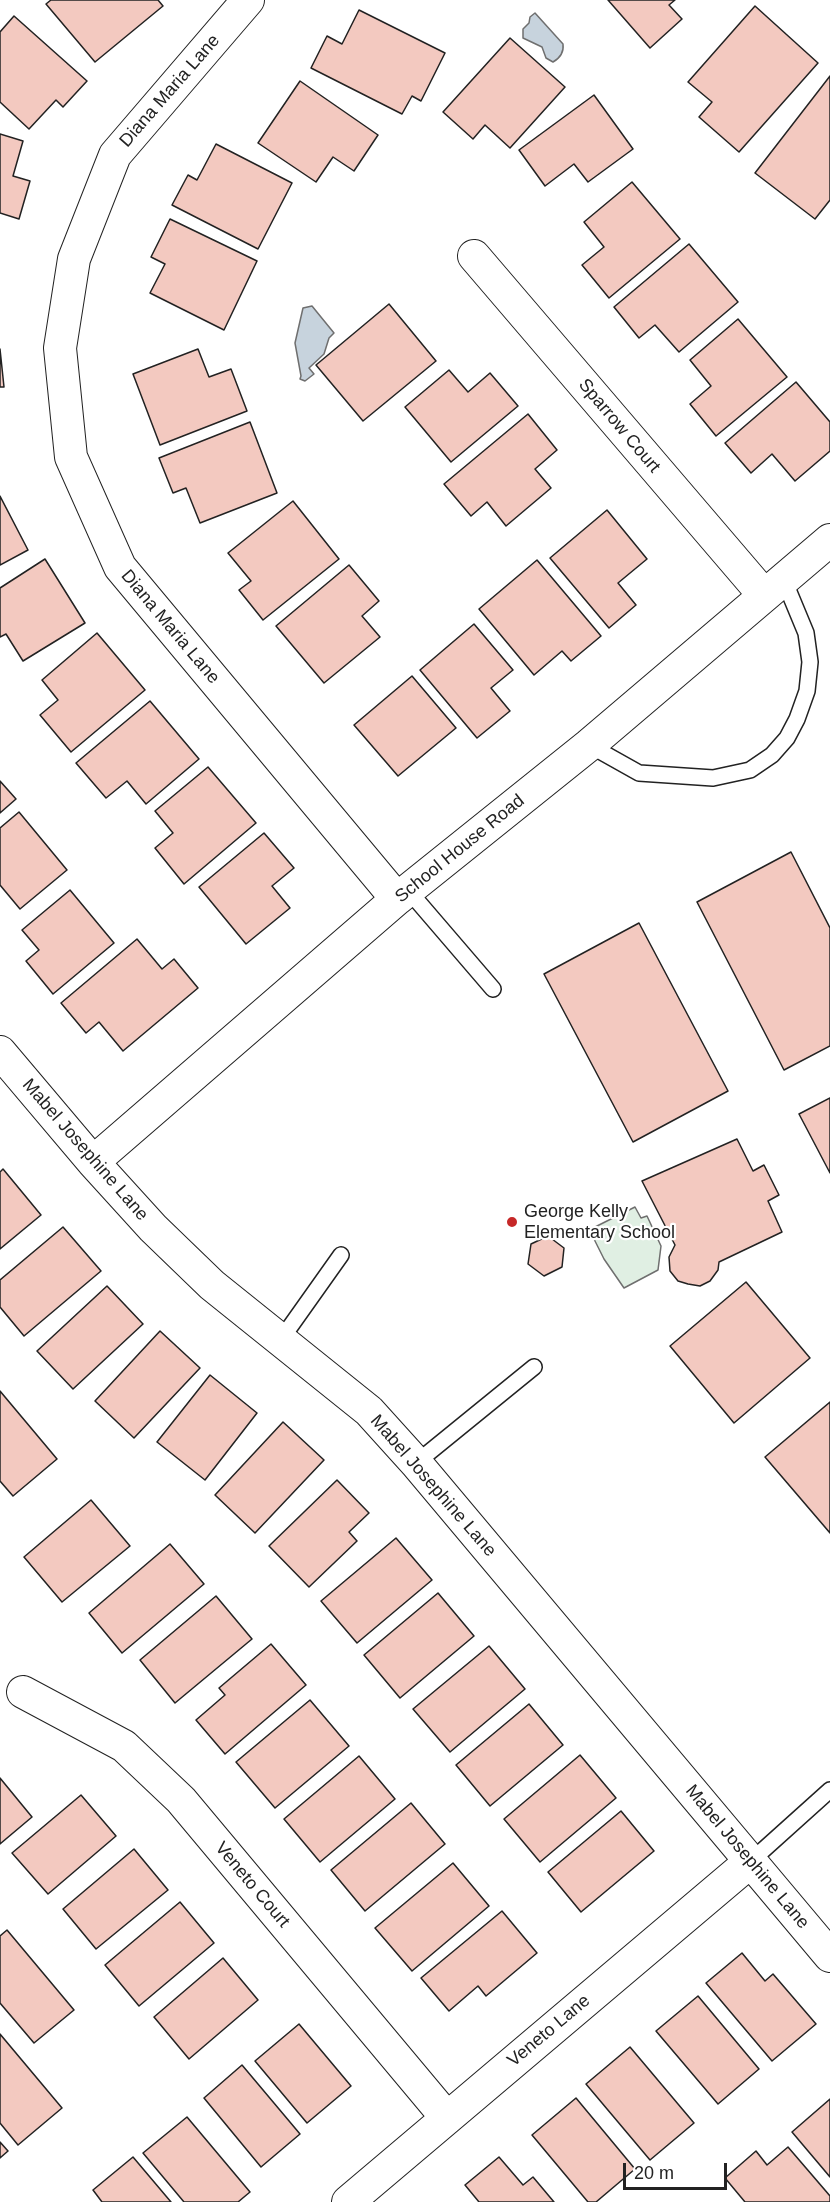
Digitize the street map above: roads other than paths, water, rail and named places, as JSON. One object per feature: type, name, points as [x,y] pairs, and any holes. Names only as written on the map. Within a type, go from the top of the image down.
[{"type":"street","name":"Diana Maria Lane","points":[[248,0],[115,155],[74,259],[60,348],[70,458],[120,567],[403,894]]},
{"type":"street","name":"Sparrow Court","points":[[474,256],[774,587]]},
{"type":"street","name":"School House Road","points":[[93,1162],[403,894],[589,745],[830,540]]},
{"type":"street","name":"Mabel Josephine Lane","points":[[0,1052],[93,1162],[153,1228],[212,1286],[369,1411],[416,1462],[830,1956]]},
{"type":"street","name":"Veneto Court","points":[[23,1692],[124,1746],[181,1800],[447,2118]]},
{"type":"street","name":"Veneto Lane","points":[[348,2202],[751,1861]]},
{"type":"lane","points":[[589,745],[639,773],[713,778],[750,770],[772,755],[787,738],[797,719],[807,691],[810,662],[806,633],[774,587]]},
{"type":"lane","points":[[403,894],[493,989]]},
{"type":"lane","points":[[280,1341],[341,1255]]},
{"type":"lane","points":[[416,1462],[534,1367]]},
{"type":"lane","points":[[751,1861],[830,1790]]},
{"type":"place","name":"George Kelly Elementary School","points":[[512,1222]]}]
